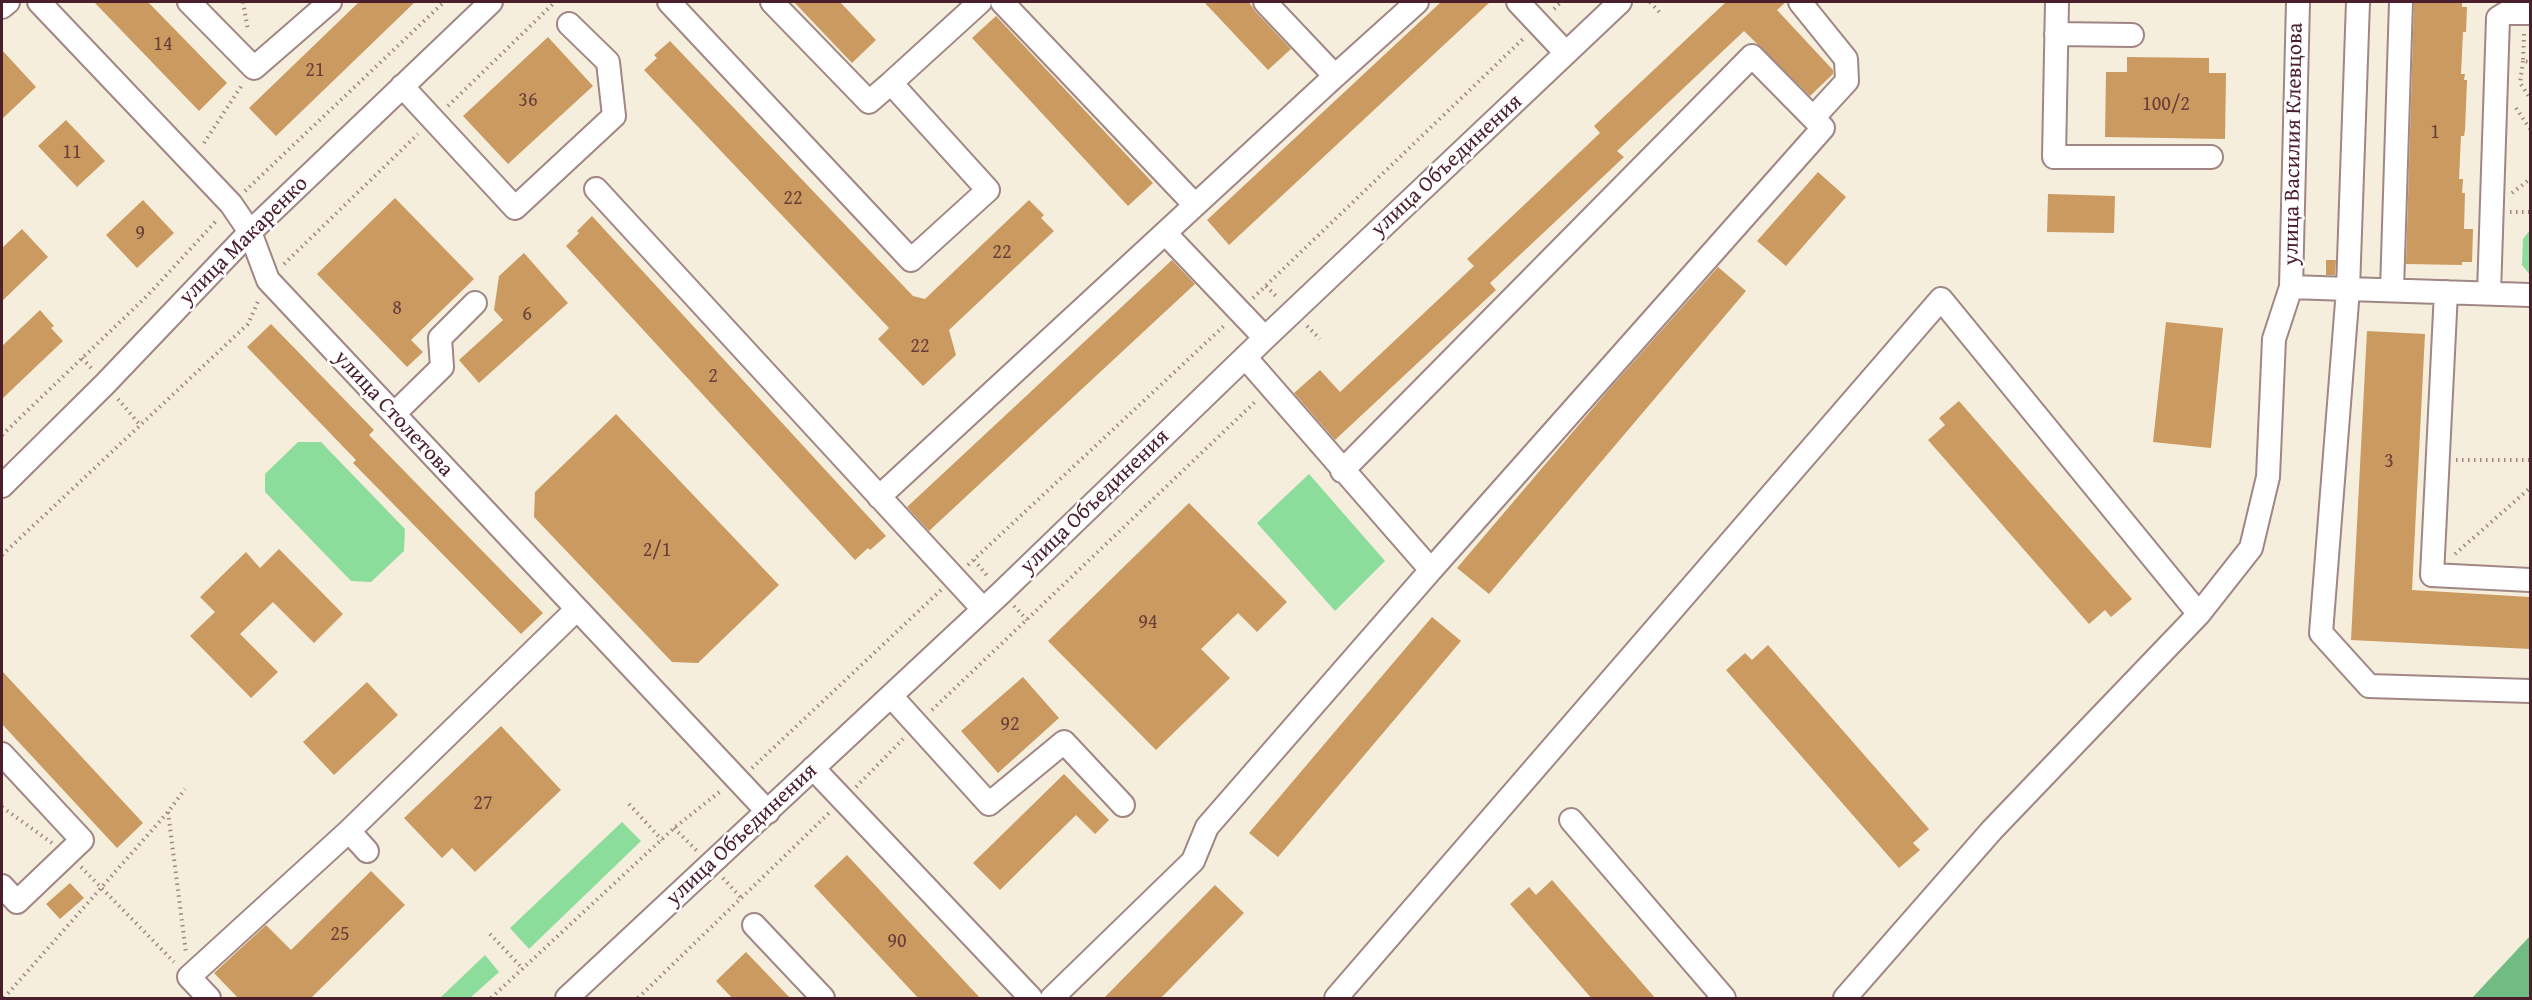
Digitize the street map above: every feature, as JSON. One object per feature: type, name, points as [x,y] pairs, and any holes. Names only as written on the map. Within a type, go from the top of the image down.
[{"type":"street","points":[[2,7],[8,2]]},
{"type":"street","name":"улица Столетова","points":[[39,2],[231,204],[250,232],[268,280],[768,812]]},
{"type":"street","points":[[189,2],[254,68],[330,2]]},
{"type":"street","name":"улица Макаренко","points":[[2,486],[105,384],[250,232],[492,2]]},
{"type":"street","points":[[669,2],[911,260],[988,190],[891,83]]},
{"type":"street","points":[[772,2],[869,102],[980,2]]},
{"type":"street","points":[[1002,2],[1195,205]]},
{"type":"street","points":[[1265,2],[1335,76]]},
{"type":"street","points":[[879,497],[1417,2]]},
{"type":"street","points":[[1518,2],[1566,53]]},
{"type":"street","name":"улица Объединения","points":[[567,999],[983,609],[1620,2]]},
{"type":"street","points":[[1800,2],[1846,59],[1847,81],[1813,118]]},
{"type":"street","points":[[2057,2],[2054,157],[2211,157]]},
{"type":"street","name":"улица Василия Клевцова","points":[[1845,999],[1992,830],[2199,614],[2251,548],[2268,477],[2274,339],[2290,287],[2298,2]]},
{"type":"street","points":[[2358,2],[2348,289],[2321,633],[2368,686],[2530,691]]},
{"type":"street","points":[[2392,290],[2402,2]]},
{"type":"street","points":[[2489,293],[2498,18],[2506,13],[2527,13]]},
{"type":"street","points":[[402,87],[515,208],[614,116],[608,62],[569,24]]},
{"type":"street","points":[[2056,34],[2132,35]]},
{"type":"street","points":[[1052,999],[1193,861],[1207,827],[1431,570],[1823,128],[1752,56],[1342,471]]},
{"type":"street","points":[[596,189],[983,609]]},
{"type":"street","points":[[1165,233],[1265,338]]},
{"type":"street","points":[[2290,287],[2530,295]]},
{"type":"street","points":[[2446,292],[2432,575],[2530,580]]},
{"type":"street","points":[[1336,999],[1941,299],[2199,614]]},
{"type":"street","points":[[394,414],[442,367],[440,339],[475,303]]},
{"type":"street","points":[[1245,357],[1342,471],[1431,570]]},
{"type":"street","points":[[209,999],[189,977],[349,831],[577,609]]},
{"type":"street","points":[[891,696],[989,804],[1064,742],[1124,805]]},
{"type":"street","points":[[2,754],[82,840],[17,902],[2,886]]},
{"type":"street","points":[[813,768],[1031,999]]},
{"type":"street","points":[[1571,820],[1724,999]]},
{"type":"street","points":[[349,831],[367,851]]},
{"type":"street","points":[[754,925],[823,999]]},
{"type":"path","points":[[2,435],[148,295],[231,204],[444,2]]},
{"type":"path","points":[[2,555],[248,324],[268,280],[555,2]]},
{"type":"path","points":[[491,999],[662,840],[736,778],[759,764],[1240,311],[1561,2]]},
{"type":"path","points":[[1650,2],[1662,15]]},
{"type":"path","points":[[2527,13],[2520,83],[2530,99]]},
{"type":"path","points":[[2523,62],[2530,62]]},
{"type":"path","points":[[2523,119],[2530,119]]},
{"type":"path","points":[[638,999],[843,800],[917,724],[1271,387]]},
{"type":"path","points":[[2438,459],[2530,460]]},
{"type":"path","points":[[2432,575],[2530,488]]},
{"type":"path","points":[[4,999],[168,812],[185,789]]},
{"type":"path","points":[[629,804],[662,840]]},
{"type":"path","points":[[2,807],[67,854],[189,977]]},
{"type":"path","points":[[168,812],[189,977]]},
{"type":"path","points":[[490,933],[523,969]]},
{"type":"green space","points":[[2530,230],[2530,275],[2522,265],[2523,239]]},
{"type":"green space","points":[[298,442],[321,442],[405,529],[404,551],[371,582],[351,581],[265,492],[265,474]]},
{"type":"green space","points":[[1309,474],[1385,561],[1335,611],[1257,523]]},
{"type":"green space","points":[[622,822],[641,841],[529,949],[510,928]]},
{"type":"green space","points":[[2530,936],[2530,998],[2472,998]]},
{"type":"green space","points":[[485,955],[499,972],[470,998],[440,998]]},
{"type":"building","points":[[94,2],[148,2],[227,83],[199,111]]},
{"type":"building","points":[[359,2],[415,2],[276,136],[249,108]]},
{"type":"building","points":[[794,2],[840,2],[876,40],[852,63]]},
{"type":"building","points":[[1204,2],[1249,2],[1291,49],[1268,70]]},
{"type":"building","points":[[1441,2],[1490,2],[1229,245],[1207,220]]},
{"type":"building","points":[[1726,2],[1786,2],[1777,10],[1833,70],[1833,74],[1810,96],[1744,31],[1617,151],[1624,157],[1490,283],[1496,290],[1335,440],[1294,393],[1320,370],[1340,392],[1474,266],[1467,259],[1600,133],[1594,126]]},
{"type":"building","points":[[2414,2],[2462,2],[2462,7],[2467,7],[2461,74],[2465,74],[2464,80],[2467,80],[2465,130],[2464,136],[2461,136],[2459,179],[2463,179],[2462,193],[2465,193],[2464,229],[2473,229],[2472,262],[2462,262],[2462,265],[2406,264]]},
{"type":"building","points":[[996,16],[1153,183],[1128,206],[972,38]]},
{"type":"building","points":[[548,37],[593,86],[508,164],[463,116]]},
{"type":"building","points":[[670,41],[913,296],[925,299],[1029,200],[1044,215],[1041,218],[1054,231],[949,330],[956,355],[923,386],[878,339],[889,328],[644,70],[657,58],[654,55]]},
{"type":"building","points":[[2,50],[36,87],[2,119]]},
{"type":"building","points":[[2127,57],[2209,58],[2209,73],[2226,73],[2225,139],[2105,137],[2106,72],[2127,72]]},
{"type":"building","points":[[66,120],[105,161],[77,187],[38,146]]},
{"type":"building","points":[[1818,172],[1846,197],[1786,266],[1757,241]]},
{"type":"building","points":[[2048,194],[2115,196],[2114,233],[2047,232]]},
{"type":"building","points":[[395,198],[474,279],[411,340],[423,352],[407,367],[317,274]]},
{"type":"building","points":[[143,200],[174,233],[137,268],[106,235]]},
{"type":"building","points":[[592,216],[886,536],[870,550],[868,548],[855,560],[566,246]]},
{"type":"building","points":[[22,229],[48,257],[2,301],[2,248]]},
{"type":"building","points":[[524,253],[568,303],[479,383],[459,360],[503,320],[494,310],[499,276]]},
{"type":"building","points":[[1172,260],[1195,284],[929,531],[907,507]]},
{"type":"building","points":[[2326,260],[2336,260],[2335,275],[2326,275]]},
{"type":"building","points":[[1718,267],[1746,291],[1489,594],[1457,568],[1611,387]]},
{"type":"building","points":[[40,310],[54,326],[51,328],[63,341],[2,399],[2,346]]},
{"type":"building","points":[[2166,322],[2223,328],[2211,448],[2153,442]]},
{"type":"building","points":[[271,324],[374,430],[369,435],[543,613],[521,634],[353,463],[356,460],[247,347]]},
{"type":"building","points":[[2367,331],[2425,334],[2412,590],[2530,597],[2530,649],[2351,640]]},
{"type":"building","points":[[1959,401],[2132,599],[2111,617],[2105,610],[2089,624],[1928,440],[1945,425],[1939,418]]},
{"type":"building","points":[[616,414],[779,585],[698,663],[672,662],[534,517],[535,492]]},
{"type":"building","points":[[1189,503],[1287,602],[1257,632],[1238,613],[1201,649],[1230,678],[1156,750],[1048,641]]},
{"type":"building","points":[[279,549],[343,614],[314,643],[273,602],[240,634],[278,672],[251,698],[190,636],[215,612],[200,597],[246,552],[260,568]]},
{"type":"building","points":[[1432,617],[1461,641],[1278,857],[1249,833]]},
{"type":"building","points":[[1768,645],[1929,829],[1913,843],[1920,850],[1899,868],[1726,670],[1745,653],[1752,660]]},
{"type":"building","points":[[2,671],[143,823],[117,848],[2,724]]},
{"type":"building","points":[[1023,677],[1059,718],[998,773],[961,731]]},
{"type":"building","points":[[367,682],[398,715],[334,775],[303,742]]},
{"type":"building","points":[[501,726],[561,790],[475,872],[452,848],[442,858],[404,818]]},
{"type":"building","points":[[1064,774],[1109,820],[1095,834],[1076,815],[1000,890],[973,863]]},
{"type":"building","points":[[847,855],[981,999],[919,999],[814,886]]},
{"type":"building","points":[[371,871],[405,905],[310,999],[239,999],[214,973],[266,925],[291,950]]},
{"type":"building","points":[[1552,880],[1656,999],[1592,999],[1510,904],[1529,887],[1536,895]]},
{"type":"building","points":[[70,883],[84,898],[60,919],[46,904]]},
{"type":"building","points":[[1215,885],[1244,913],[1160,999],[1103,999]]},
{"type":"building","points":[[746,952],[791,999],[733,999],[716,981]]}]
